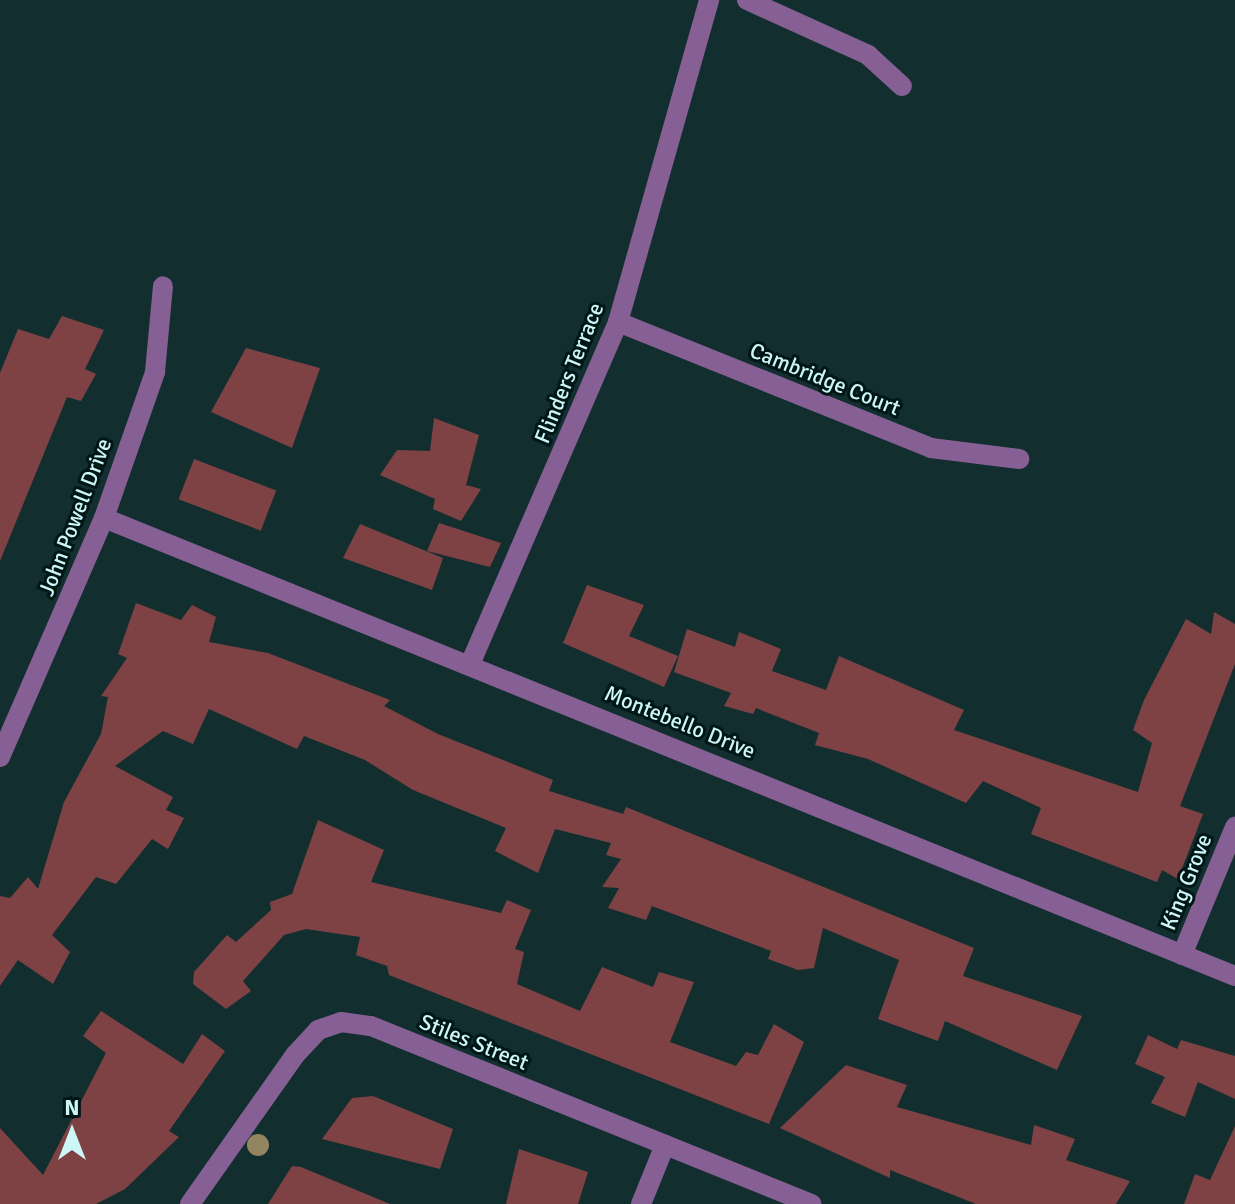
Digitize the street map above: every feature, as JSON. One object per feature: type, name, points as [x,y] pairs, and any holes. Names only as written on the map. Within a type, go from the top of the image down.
[{"type":"street","name":"Flinders Terrace","points":[[471,662],[618,322],[709,0]]},
{"type":"street","points":[[747,0],[868,55],[902,86]]},
{"type":"street","name":"John Powell Drive","points":[[0,757],[104,518],[155,372],[163,286]]},
{"type":"street","name":"Cambridge Court","points":[[618,322],[931,448],[1019,459]]},
{"type":"street","name":"Montebello Drive","points":[[104,518],[471,662],[1235,976]]},
{"type":"street","name":"King Grove","points":[[1182,955],[1235,827]]},
{"type":"street","name":"Stiles Street","points":[[190,1204],[295,1055],[318,1030],[341,1022],[371,1026],[811,1204]]},
{"type":"street","points":[[641,1204],[665,1145]]},
{"type":"building","points":[[62,316],[104,330],[85,369],[96,374],[81,401],[67,397],[0,561],[0,373],[18,329],[49,339]]},
{"type":"building","points":[[246,348],[320,368],[292,448],[211,412]]},
{"type":"building","points":[[434,418],[479,435],[466,485],[481,489],[461,521],[433,509],[435,499],[380,475],[397,450],[430,451]]},
{"type":"building","points":[[194,459],[276,491],[261,531],[179,499]]},
{"type":"building","points":[[439,523],[501,543],[490,567],[427,551]]},
{"type":"building","points":[[360,524],[443,558],[432,590],[343,558]]},
{"type":"building","points":[[587,585],[644,605],[629,636],[678,656],[664,687],[563,643]]},
{"type":"building","points":[[136,603],[181,620],[192,605],[216,617],[209,642],[268,653],[390,700],[384,706],[438,734],[553,780],[549,791],[623,814],[626,807],[974,948],[963,976],[1082,1016],[1057,1070],[945,1021],[938,1041],[878,1019],[899,960],[823,928],[814,968],[798,970],[768,959],[771,951],[652,906],[646,920],[608,908],[619,888],[602,887],[621,859],[606,855],[611,843],[555,829],[538,873],[495,851],[506,828],[413,790],[365,760],[304,736],[297,749],[209,709],[193,744],[163,731],[115,766],[173,797],[166,810],[184,818],[168,849],[152,839],[116,884],[96,877],[52,935],[70,952],[53,984],[18,960],[0,986],[0,896],[10,898],[28,877],[38,889],[64,802],[101,734],[108,697],[101,696],[127,658],[118,654]]},
{"type":"building","points":[[1214,612],[1235,624],[1235,664],[1180,806],[1203,814],[1178,879],[1162,870],[1157,882],[1031,834],[1041,808],[983,781],[966,803],[868,759],[815,745],[819,733],[756,708],[753,714],[724,706],[731,693],[674,672],[687,629],[735,647],[739,632],[781,649],[772,671],[826,690],[839,656],[964,710],[954,730],[1138,792],[1152,743],[1133,730],[1144,700],[1186,619],[1211,634]]},
{"type":"building","points":[[318,820],[384,850],[371,882],[501,913],[507,900],[531,910],[515,949],[524,952],[517,984],[580,1011],[602,967],[653,987],[659,972],[694,982],[670,1042],[736,1066],[746,1052],[758,1055],[774,1024],[804,1042],[769,1124],[389,975],[387,966],[356,955],[360,937],[306,929],[284,935],[243,981],[251,991],[226,1009],[193,984],[194,972],[227,935],[236,942],[271,910],[270,902],[292,894]]},
{"type":"building","points":[[101,1011],[183,1064],[202,1034],[225,1051],[169,1131],[179,1137],[125,1189],[96,1204],[0,1204],[0,1128],[43,1175],[106,1053],[83,1036]]},
{"type":"building","points":[[1148,1035],[1177,1049],[1181,1040],[1235,1056],[1235,1099],[1198,1082],[1185,1117],[1151,1103],[1165,1077],[1135,1064]]},
{"type":"building","points":[[846,1065],[907,1085],[897,1107],[1031,1145],[1034,1125],[1075,1139],[1066,1160],[1130,1181],[1116,1204],[976,1204],[890,1170],[890,1178],[780,1128]]},
{"type":"building","points":[[373,1096],[453,1129],[440,1169],[322,1139],[352,1098]]},
{"type":"building","points":[[1235,1126],[1235,1204],[1184,1204],[1195,1174],[1210,1180]]},
{"type":"building","points":[[519,1149],[588,1172],[578,1204],[506,1204]]},
{"type":"building","points":[[292,1166],[301,1167],[390,1204],[268,1204]]}]
